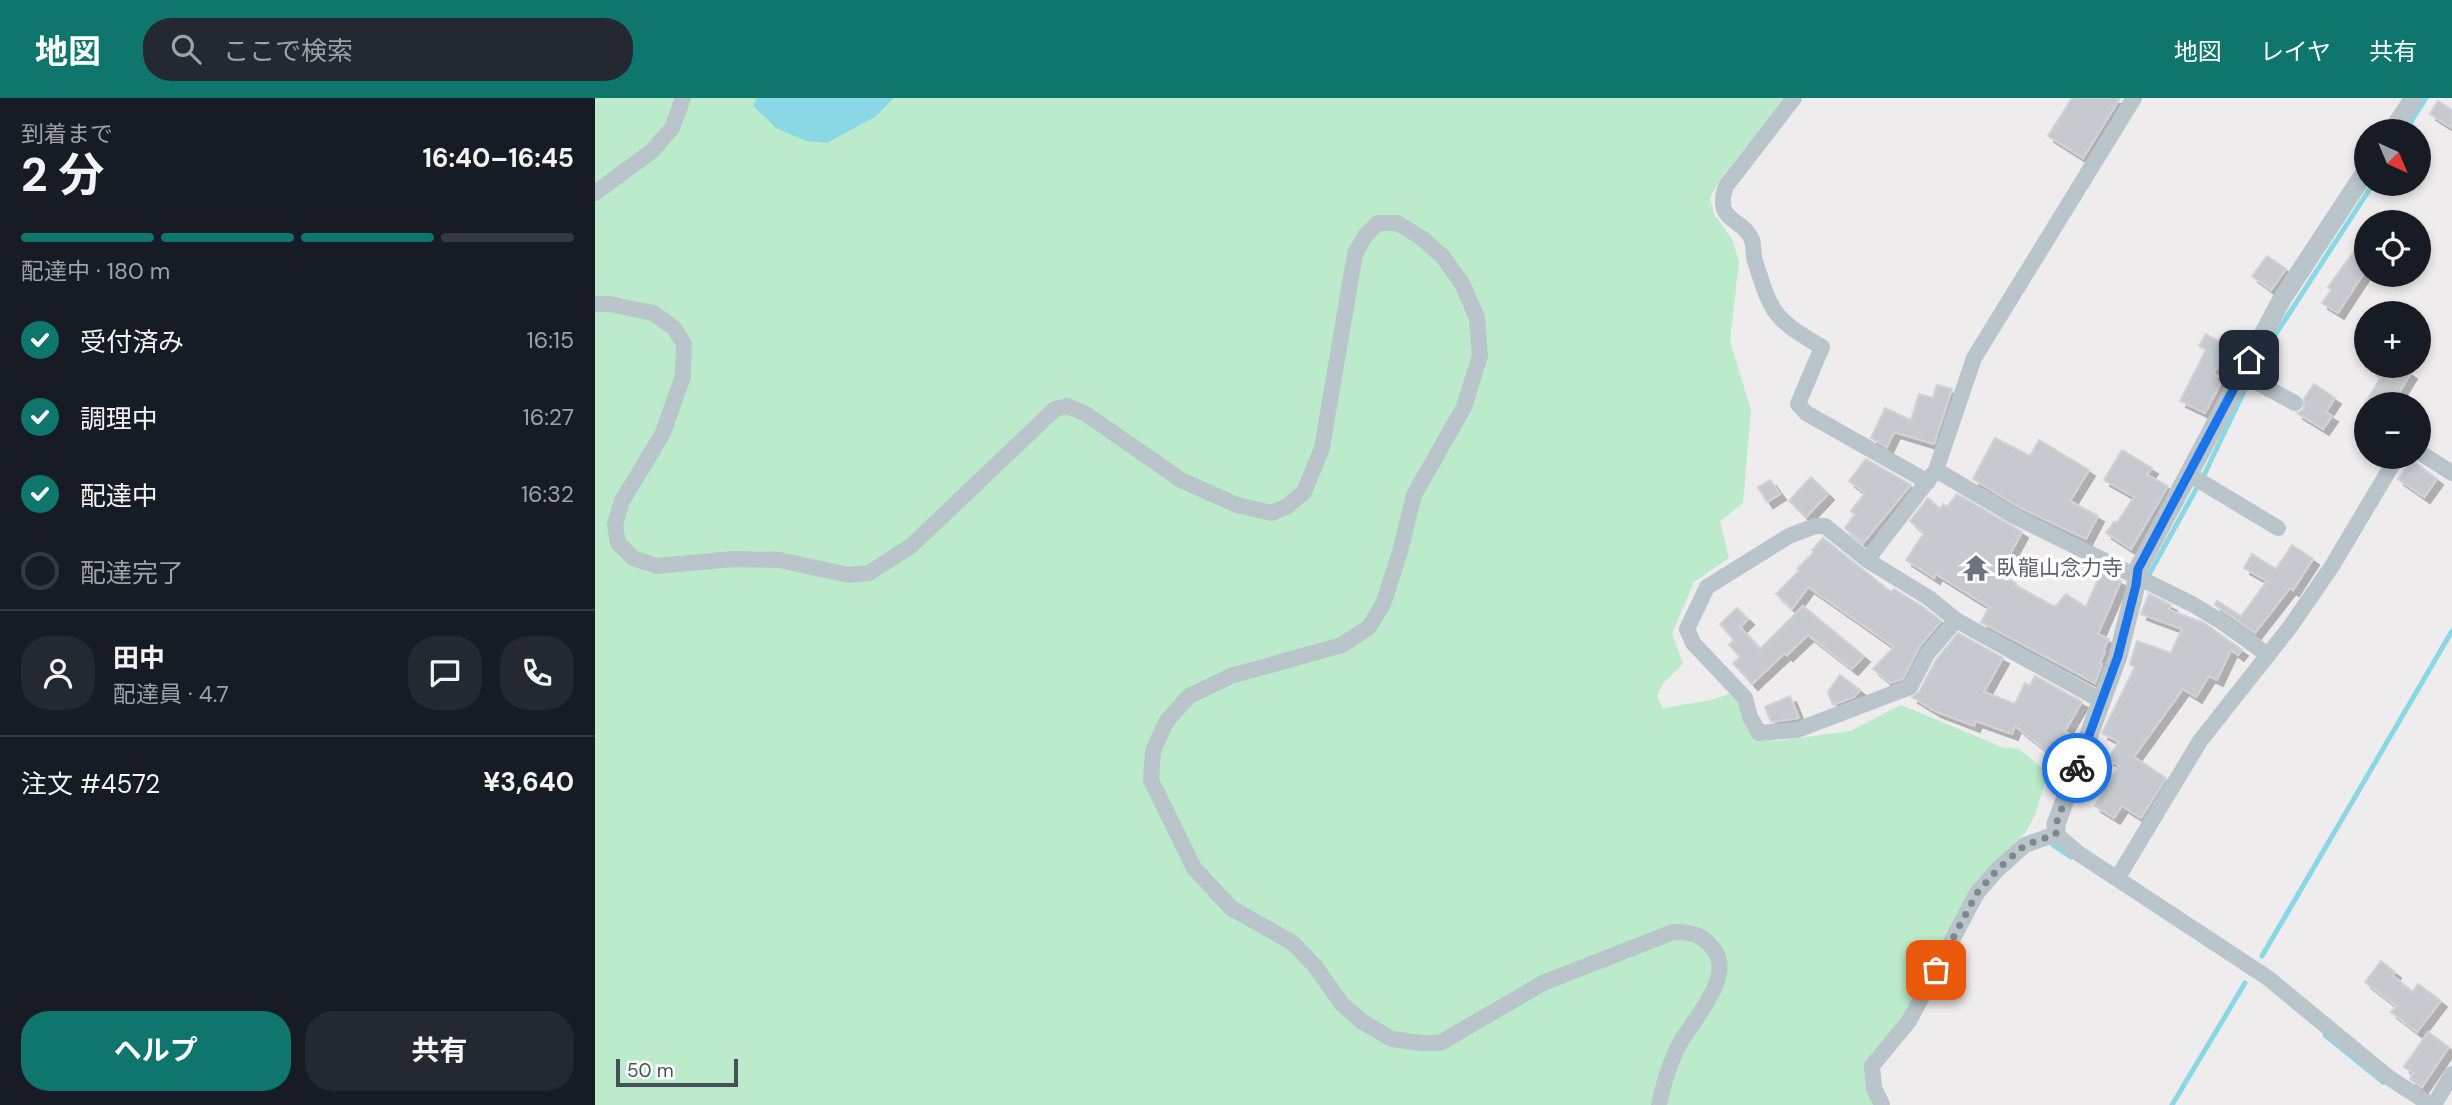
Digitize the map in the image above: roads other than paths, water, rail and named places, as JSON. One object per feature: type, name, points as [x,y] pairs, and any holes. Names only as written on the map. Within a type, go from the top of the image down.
[{"type":"street","points":[[595,193],[652,151],[672,128],[683,98]]},
{"type":"street","points":[[1794,98],[1726,186],[1723,195],[1724,211],[1752,239],[1754,257],[1768,303],[1775,315],[1792,330],[1822,347],[1798,404],[1806,413],[2137,576],[2222,622],[2268,654]]},
{"type":"street","points":[[1867,559],[1940,463],[1974,358],[2134,98]]},
{"type":"street","points":[[2400,119],[2414,98]]},
{"type":"street","points":[[1882,1105],[1874,1088],[1872,1066],[1909,1021],[1977,893],[1997,870],[2025,845],[2052,835],[2096,696],[2118,656],[2138,569],[2197,479],[2241,374],[2282,299],[2354,189]]},
{"type":"street","points":[[595,304],[609,304],[653,313],[674,328],[684,344],[683,376],[663,433],[622,501],[614,524],[618,543],[633,558],[657,566],[734,559],[780,560],[849,575],[869,573],[911,546],[1055,409],[1067,406],[1086,414],[1181,481],[1237,505],[1271,513],[1286,507],[1304,492],[1322,448],[1355,254],[1365,236],[1378,223],[1397,223],[1422,238],[1443,257],[1462,283],[1477,318],[1480,356],[1464,407],[1414,495],[1400,552],[1383,604],[1369,627],[1342,645],[1231,676],[1189,696],[1166,722],[1157,741],[1153,751],[1151,780],[1193,868],[1208,885],[1231,908],[1293,943],[1314,965],[1342,1004],[1361,1021],[1392,1039],[1440,1043],[1543,983],[1674,932],[1689,932],[1705,938],[1718,953],[1720,968],[1712,994],[1682,1040],[1665,1073],[1659,1105]]},
{"type":"street","points":[[2241,374],[2295,403]]},
{"type":"street","points":[[2431,460],[2452,473]]},
{"type":"street","points":[[2118,877],[2200,741],[2332,566],[2390,469]]},
{"type":"street","points":[[2197,479],[2279,527]]},
{"type":"street","points":[[1956,620],[1927,654],[1910,687],[1797,730],[1759,733],[1750,718],[1745,698],[1693,643],[1687,629],[1707,586],[1789,536],[1815,526],[1825,526],[1867,559],[1929,598],[1956,620],[2096,696]]},
{"type":"street","points":[[2052,835],[2268,978],[2388,1077],[2433,1105],[2452,1074]]},
{"type":"water","points":[[757,98],[894,98],[875,117],[827,143],[806,141],[776,128],[753,106]]},
{"type":"waterway","points":[[2413,119],[2426,98]]},
{"type":"waterway","points":[[2270,343],[2365,196]]},
{"type":"waterway","points":[[2148,576],[2204,475],[2248,383]]},
{"type":"waterway","points":[[2262,956],[2452,631]]},
{"type":"waterway","points":[[2051,838],[2053,845],[2071,857]]},
{"type":"waterway","points":[[2172,1105],[2245,983]]},
{"type":"waterway","points":[[2325,1035],[2383,1082]]},
{"type":"place","name":"臥龍山念力寺","points":[[1976,568]]}]
